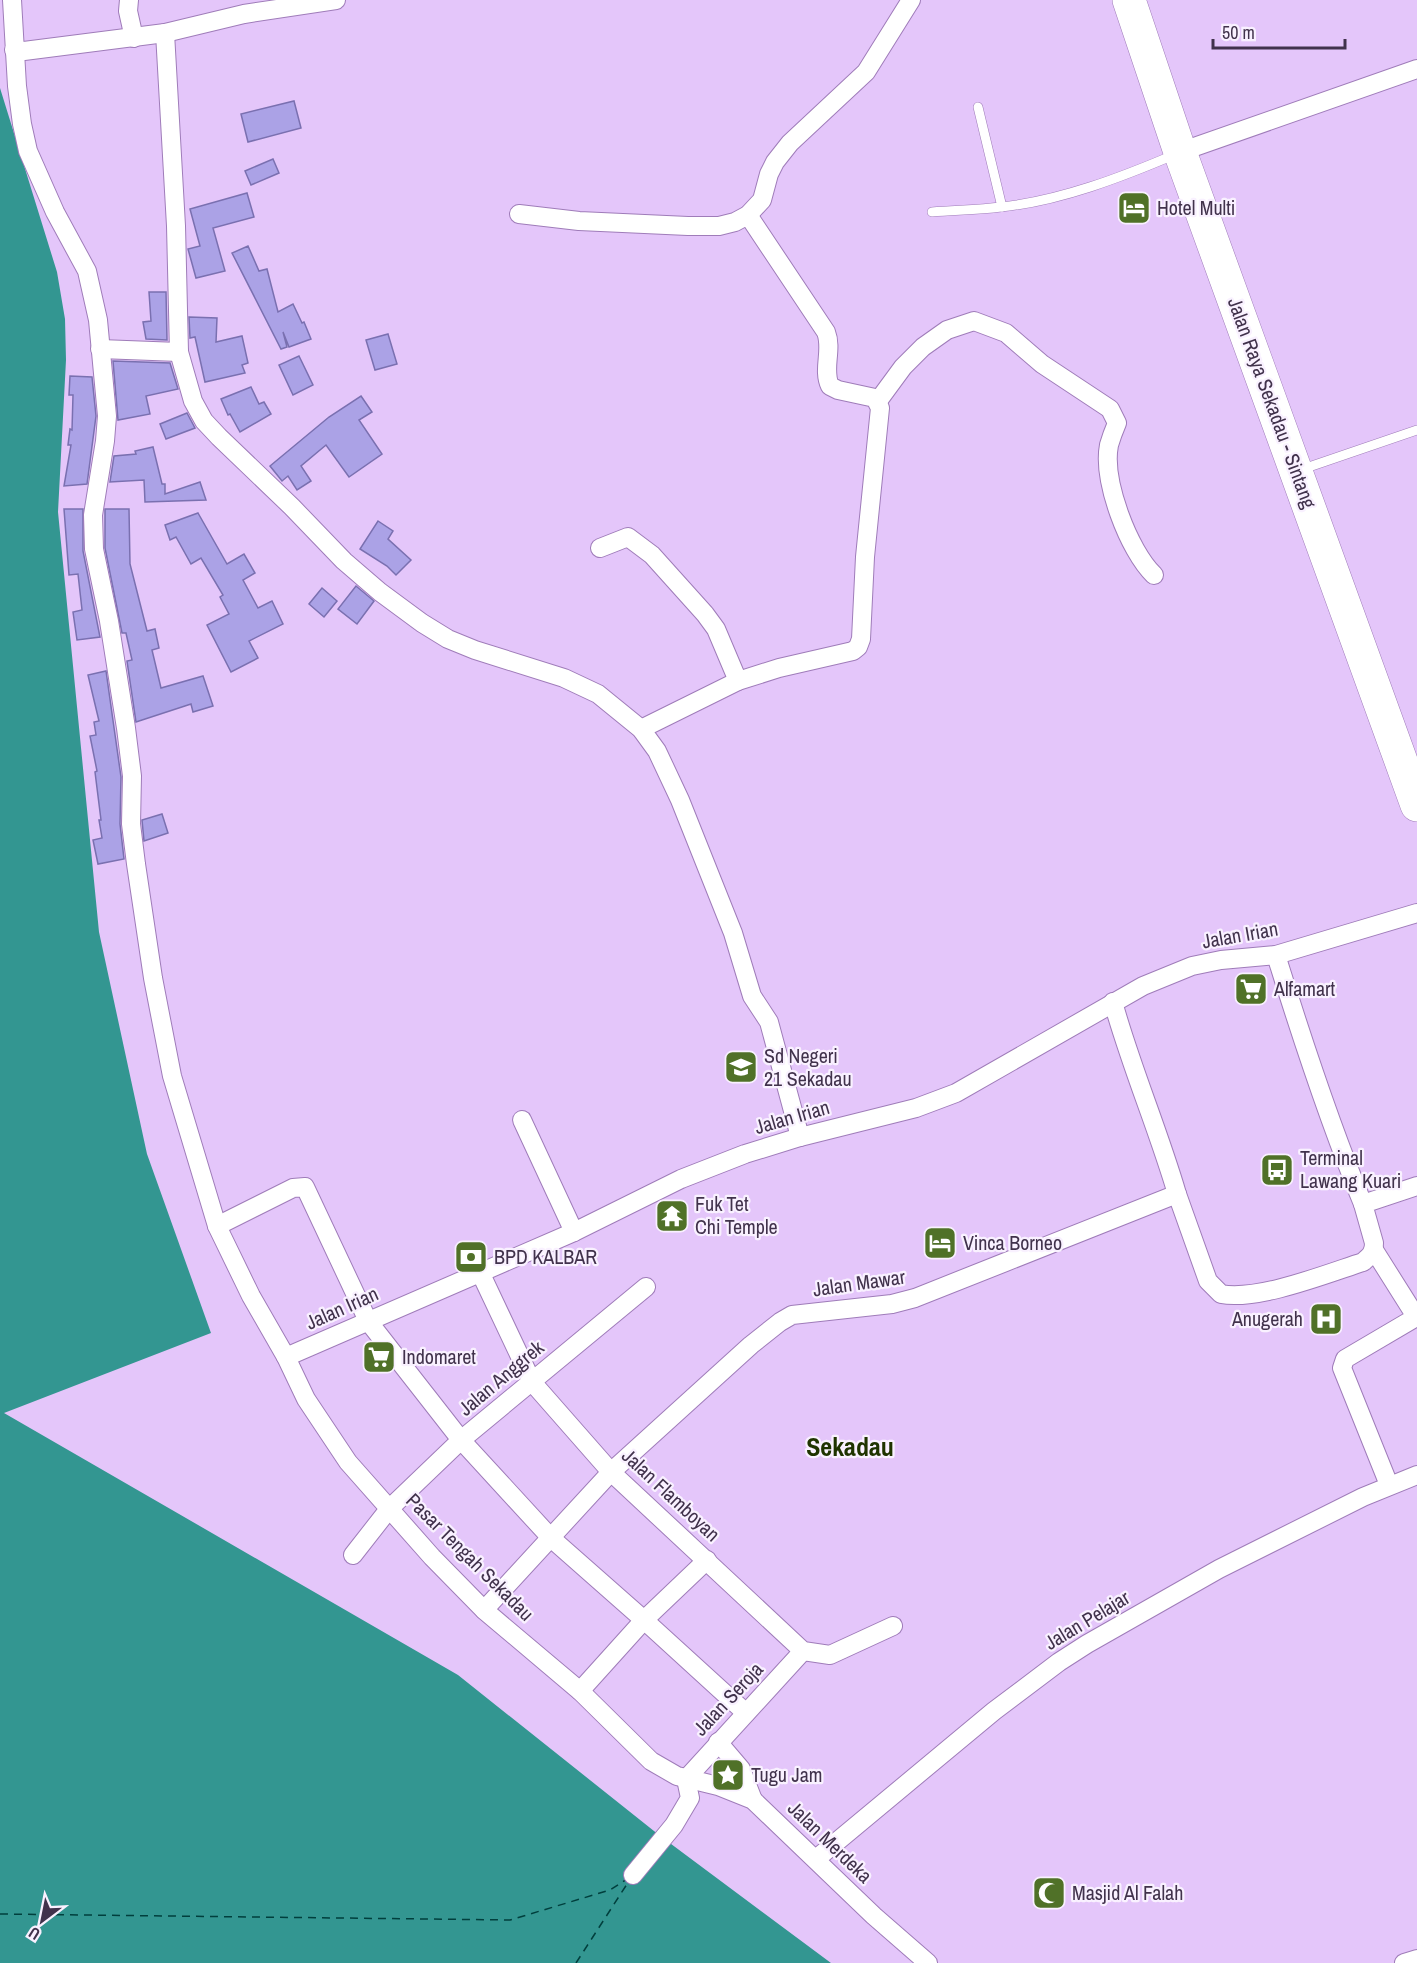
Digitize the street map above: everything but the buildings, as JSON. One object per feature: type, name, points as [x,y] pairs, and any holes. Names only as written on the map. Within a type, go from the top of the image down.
[{"type":"highway","name":"Jalan Raya Sekadau - Sintang","points":[[1129,0],[1180,152],[1417,805]]},
{"type":"street","name":"Pasar Tengah Sekadau","points":[[12,0],[14,50],[22,124],[28,151],[55,212],[87,271],[98,320],[107,416],[93,515],[94,549],[109,621],[126,728],[132,776],[131,824],[140,894],[172,1076],[217,1226],[306,1399],[348,1462],[432,1557],[484,1610],[580,1691],[651,1761],[686,1779]]},
{"type":"street","points":[[129,0],[128,11],[134,38]]},
{"type":"street","points":[[14,50],[24,51],[134,38],[244,14],[336,0]]},
{"type":"street","points":[[519,214],[579,221],[697,226],[718,226],[735,222],[748,215],[762,200],[769,174],[779,157],[790,143],[866,72],[911,0]]},
{"type":"street","points":[[165,33],[177,226],[179,352],[193,401],[204,421],[344,561],[422,623],[448,639],[475,650],[564,678],[598,694],[641,729],[657,751],[680,800],[733,933],[752,996],[769,1022],[800,1137]]},
{"type":"street","points":[[1180,152],[1417,69]]},
{"type":"street","points":[[641,729],[738,681],[779,668],[853,651],[861,639],[865,557],[880,408],[875,398],[838,390],[830,386],[827,380],[830,341],[748,215]]},
{"type":"street","points":[[878,401],[903,367],[923,347],[946,330],[974,321],[1006,333],[1042,364],[1110,409],[1117,423],[1109,446],[1109,476],[1125,530],[1143,564],[1154,575]]},
{"type":"street","points":[[100,349],[179,352]]},
{"type":"street","points":[[600,548],[628,537],[652,555],[711,622],[738,681]]},
{"type":"street","name":"Jalan Irian","points":[[286,1357],[574,1232],[681,1179],[745,1154],[800,1137],[916,1108],[956,1093],[1113,1002],[1143,986],[1192,966],[1221,960],[1276,955],[1417,913]]},
{"type":"street","points":[[1113,1002],[1208,1281],[1221,1294],[1246,1295],[1308,1280],[1363,1262],[1371,1256],[1374,1243],[1363,1203],[1338,1145],[1276,955]]},
{"type":"street","points":[[522,1120],[574,1232]]},
{"type":"street","points":[[1363,1203],[1417,1186]]},
{"type":"street","points":[[217,1226],[292,1188],[305,1187],[368,1321],[461,1440],[551,1538],[746,1713]]},
{"type":"street","name":"Jalan Mawar","points":[[484,1610],[611,1472],[751,1345],[780,1322],[792,1316],[892,1304],[915,1298],[1177,1194]]},
{"type":"street","points":[[1374,1250],[1413,1312],[1413,1318],[1345,1359],[1342,1368],[1389,1485]]},
{"type":"street","name":"Jalan Flamboyan","points":[[480,1272],[532,1382],[611,1472],[803,1651]]},
{"type":"street","name":"Jalan Anggrek","points":[[353,1555],[389,1509],[461,1440],[646,1287]]},
{"type":"street","name":"Jalan Pelajar","points":[[816,1859],[934,1759],[1059,1662],[1087,1644],[1219,1569],[1389,1485],[1417,1475]]},
{"type":"street","points":[[580,1691],[644,1620],[707,1560]]},
{"type":"street","points":[[803,1651],[822,1655],[837,1653],[893,1626]]},
{"type":"street","name":"Jalan Seroja","points":[[686,1779],[803,1651]]},
{"type":"street","points":[[718,1742],[741,1769],[753,1800]]},
{"type":"street","points":[[633,1875],[674,1825],[690,1798],[686,1779]]},
{"type":"street","name":"Jalan Merdeka","points":[[686,1779],[718,1786],[753,1800],[874,1916],[928,1963]]},
{"type":"street","points":[[1404,1963],[1417,1959]]},
{"type":"lane","points":[[978,107],[1002,207]]},
{"type":"lane","points":[[932,212],[1002,207],[1034,201],[1119,178],[1180,152]]},
{"type":"lane","points":[[1297,471],[1417,430]]},
{"type":"shaded area","points":[[0,88],[57,272],[65,319],[66,360],[58,512],[99,932],[147,1154],[211,1333],[4,1413],[458,1675],[659,1835],[831,1963],[0,1963]]},
{"type":"ferry route","points":[[0,1914],[510,1920],[610,1890],[627,1879]]},
{"type":"ferry route","points":[[576,1963],[629,1881]]},
{"type":"place","name":"Hotel Multi","points":[[1134,208]]},
{"type":"place","name":"Alfamart","points":[[1251,989]]},
{"type":"place","name":"Sd Negeri 21 Sekadau","points":[[741,1067]]},
{"type":"place","name":"Terminal Lawang Kuari","points":[[1277,1170]]},
{"type":"place","name":"Fuk Tet Chi Temple","points":[[672,1216]]},
{"type":"place","name":"Vinca Borneo","points":[[940,1243]]},
{"type":"place","name":"BPD KALBAR","points":[[471,1257]]},
{"type":"place","name":"Anugerah","points":[[1326,1319]]},
{"type":"place","name":"Indomaret","points":[[379,1357]]},
{"type":"place","name":"Tugu Jam","points":[[728,1775]]},
{"type":"place","name":"Masjid Al Falah","points":[[1049,1893]]},
{"type":"district","name":"Sekadau","points":[[850,1447]]}]
